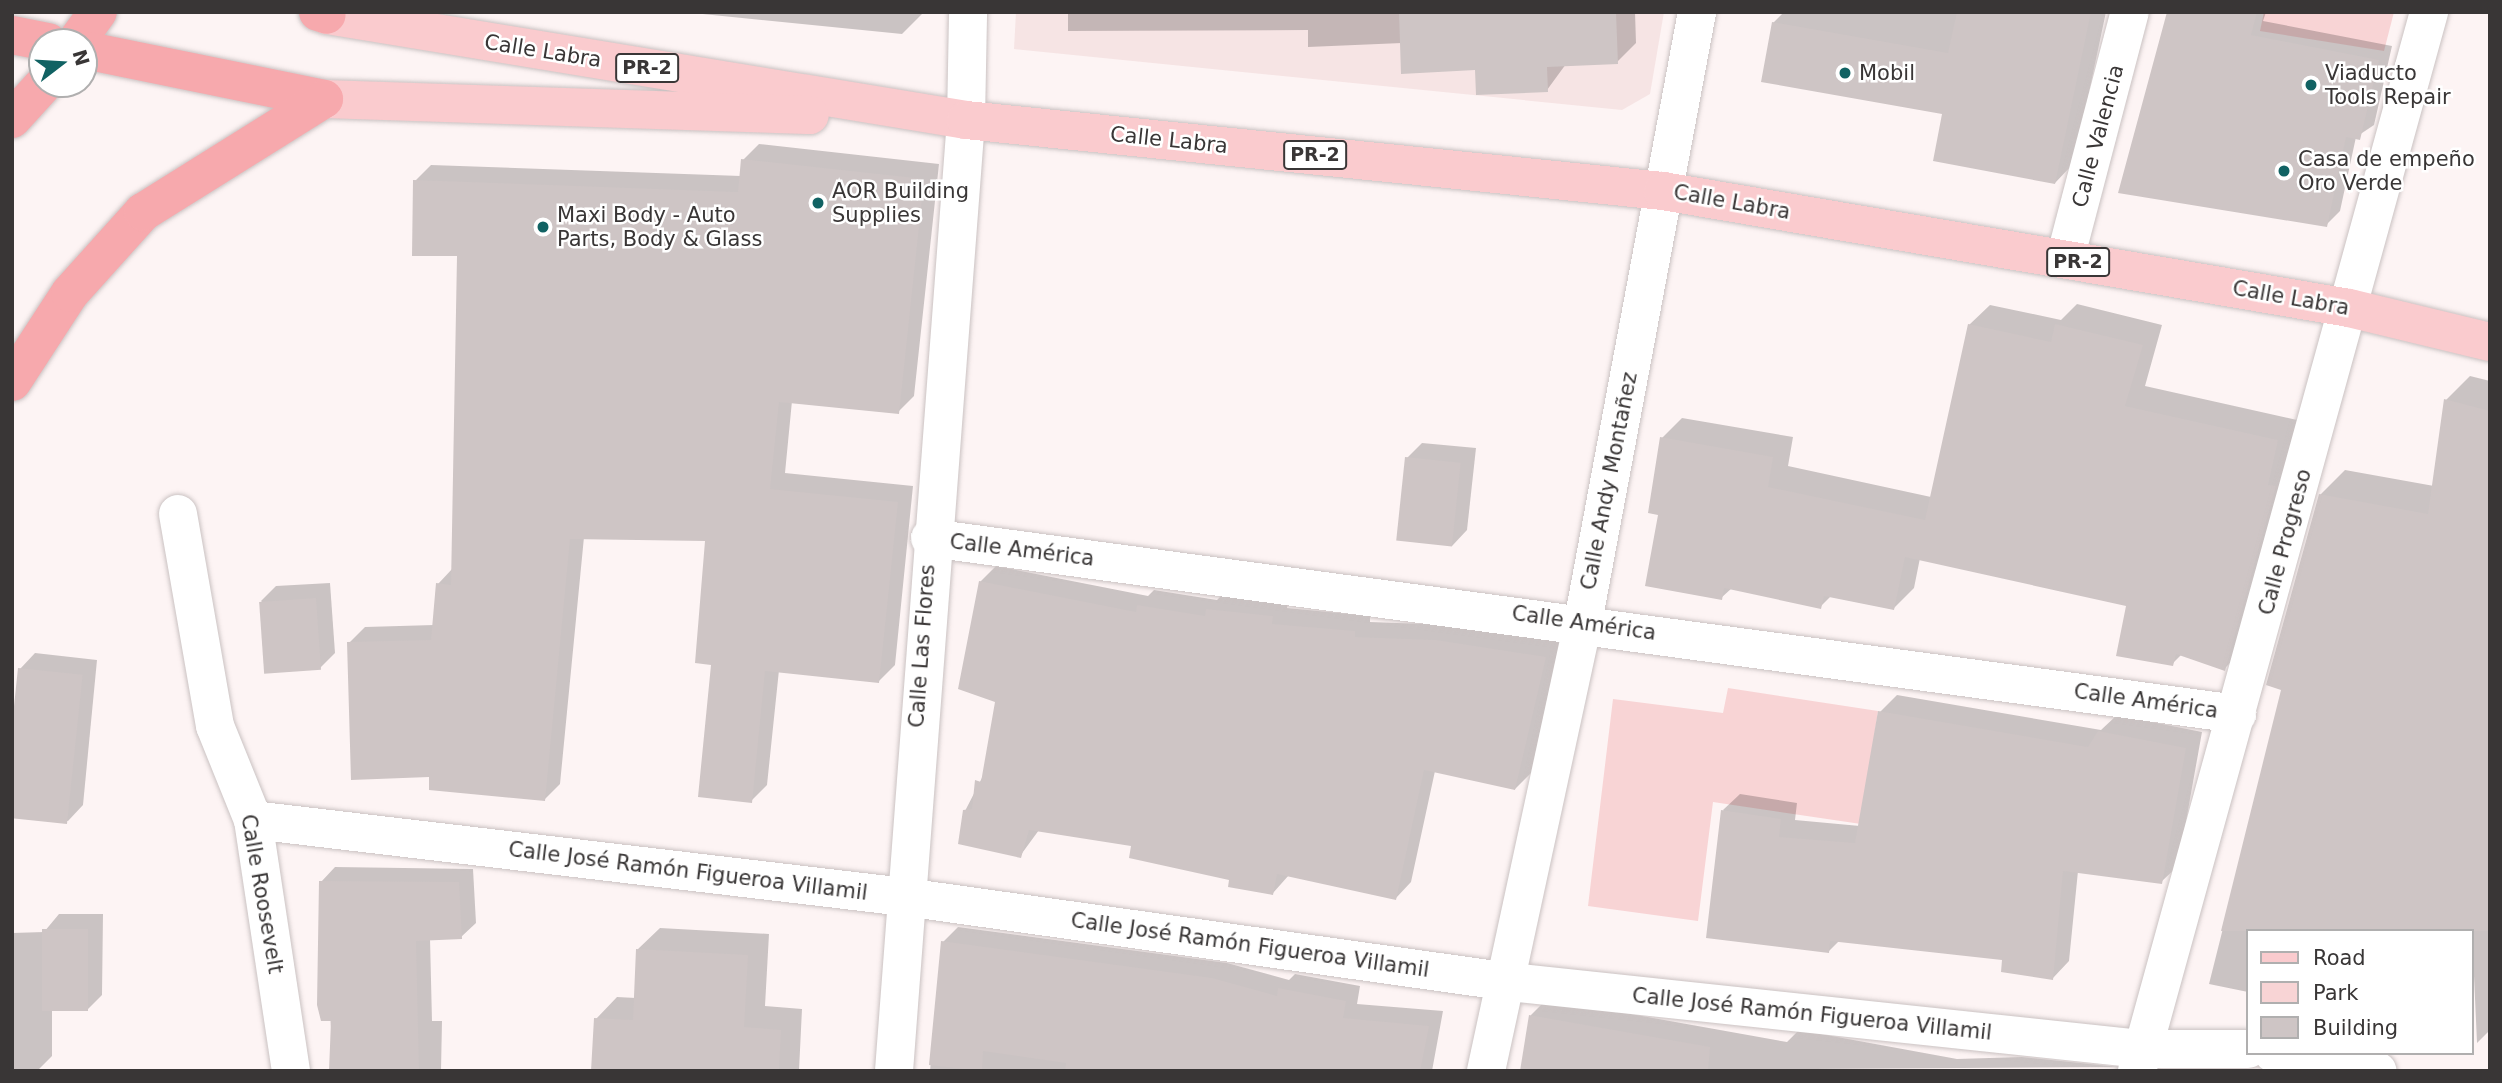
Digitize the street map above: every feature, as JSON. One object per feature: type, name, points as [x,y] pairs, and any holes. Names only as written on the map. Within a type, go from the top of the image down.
[{"type":"highway","points":[[87,28],[99,12]]},
{"type":"highway","name":"PR-2","points":[[98,53],[324,99]]},
{"type":"highway","points":[[12,119],[31,98]]},
{"type":"highway","points":[[12,382],[71,293],[143,212],[324,99]]},
{"type":"main road","name":"Calle Labra","points":[[324,13],[966,120],[1663,191],[2349,308],[2490,342]]},
{"type":"main road","name":"Calle Labra","points":[[324,99],[966,120]]},
{"type":"street","name":"Calle Las Flores","points":[[894,1071],[930,538],[966,120],[968,12]]},
{"type":"street","name":"Calle Andy Montañez","points":[[1486,1071],[1510,982],[1583,622],[1696,12]]},
{"type":"street","name":"Calle Valencia","points":[[2065,259],[2130,12]]},
{"type":"street","name":"Calle Progreso","points":[[2140,1060],[2429,12]]},
{"type":"street","name":"Calle Roosevelt","points":[[178,514],[215,726],[253,820],[291,1071]]},
{"type":"street","name":"Calle América","points":[[930,538],[1583,622],[2237,714]]},
{"type":"street","name":"Calle José Ramón Figueroa Villamil","points":[[253,820],[905,897],[1510,982],[2140,1060],[2246,1049]]},
{"type":"street","points":[[2285,1055],[2377,1071]]},
{"type":"shaded area","points":[[1016,12],[1664,12],[1650,94],[1622,110],[1014,49]]},
{"type":"green space","points":[[2264,12],[2394,12],[2384,51],[2260,31]]},
{"type":"green space","points":[[1728,688],[1878,711],[1861,824],[1713,802],[1698,921],[1588,906],[1613,699],[1723,713]]},
{"type":"building","points":[[1399,12],[1616,12],[1618,64],[1547,67],[1548,92],[1476,95],[1475,70],[1401,74]]},
{"type":"building","points":[[1957,12],[2091,12],[2055,184],[1933,161],[1942,114],[1761,82],[1772,22],[1948,53]]},
{"type":"building","points":[[2167,12],[2257,12],[2251,35],[2379,60],[2360,140],[2346,137],[2327,227],[2118,193]]},
{"type":"building","points":[[741,159],[924,179],[899,414],[779,402],[770,489],[898,502],[879,683],[765,671],[752,803],[698,797],[711,665],[695,663],[705,541],[570,539],[545,801],[429,790],[429,777],[351,780],[347,642],[431,640],[436,583],[451,585],[457,256],[412,256],[413,180],[738,192]]},
{"type":"building","points":[[1968,324],[2051,342],[2055,324],[2143,345],[2125,406],[2278,440],[2268,485],[2276,486],[2225,671],[2176,654],[2173,666],[2116,656],[2126,606],[1905,557],[1894,610],[1824,596],[1821,609],[1724,588],[1722,600],[1645,586],[1658,515],[1648,513],[1660,437],[1773,457],[1768,487],[1925,520]]},
{"type":"building","points":[[2444,399],[2490,411],[2490,931],[2221,931],[2281,690],[2266,685],[2319,494],[2428,514]]},
{"type":"building","points":[[1405,457],[1461,463],[1452,546],[1396,541]]},
{"type":"building","points":[[979,581],[1136,612],[1137,605],[1205,616],[1206,609],[1273,616],[1272,624],[1355,631],[1355,637],[1436,640],[1546,657],[1515,790],[1424,770],[1396,900],[1277,874],[1273,895],[1228,887],[1229,880],[1129,858],[1131,846],[1029,830],[1021,858],[958,844],[963,810],[972,809],[975,780],[981,782],[995,702],[958,689]]},
{"type":"building","points":[[316,598],[321,670],[264,674],[259,602]]},
{"type":"building","points":[[18,668],[83,675],[67,824],[12,818],[12,725]]},
{"type":"building","points":[[1878,711],[2088,747],[2098,731],[2186,748],[2162,884],[2063,871],[2053,980],[2001,972],[2002,960],[1830,941],[1829,953],[1706,938],[1721,810],[1781,819],[1779,837],[1855,843]]},
{"type":"building","points":[[319,881],[459,882],[462,939],[416,941],[419,1071],[329,1071],[331,1021],[321,1021],[317,1005]]},
{"type":"building","points":[[42,929],[88,929],[88,1011],[42,1011]]},
{"type":"building","points":[[941,941],[1212,978],[1277,996],[1278,988],[1346,1001],[1343,1018],[1429,1026],[1420,1071],[1065,1071],[1066,1063],[983,1051],[982,1071],[929,1065]]},
{"type":"building","points":[[636,949],[748,955],[744,1027],[781,1030],[779,1071],[591,1071],[594,1018],[633,1020]]},
{"type":"building","points":[[1529,1015],[1710,1047],[1708,1071],[1520,1071]]},
{"type":"place","name":"Mobil","points":[[1845,73]]},
{"type":"place","name":"Viaducto Tools Repair","points":[[2311,85]]},
{"type":"place","name":"Casa de empeño Oro Verde","points":[[2284,171]]},
{"type":"place","name":"AOR Building Supplies","points":[[818,203]]},
{"type":"place","name":"Maxi Body - Auto Parts, Body & Glass","points":[[543,227]]}]
